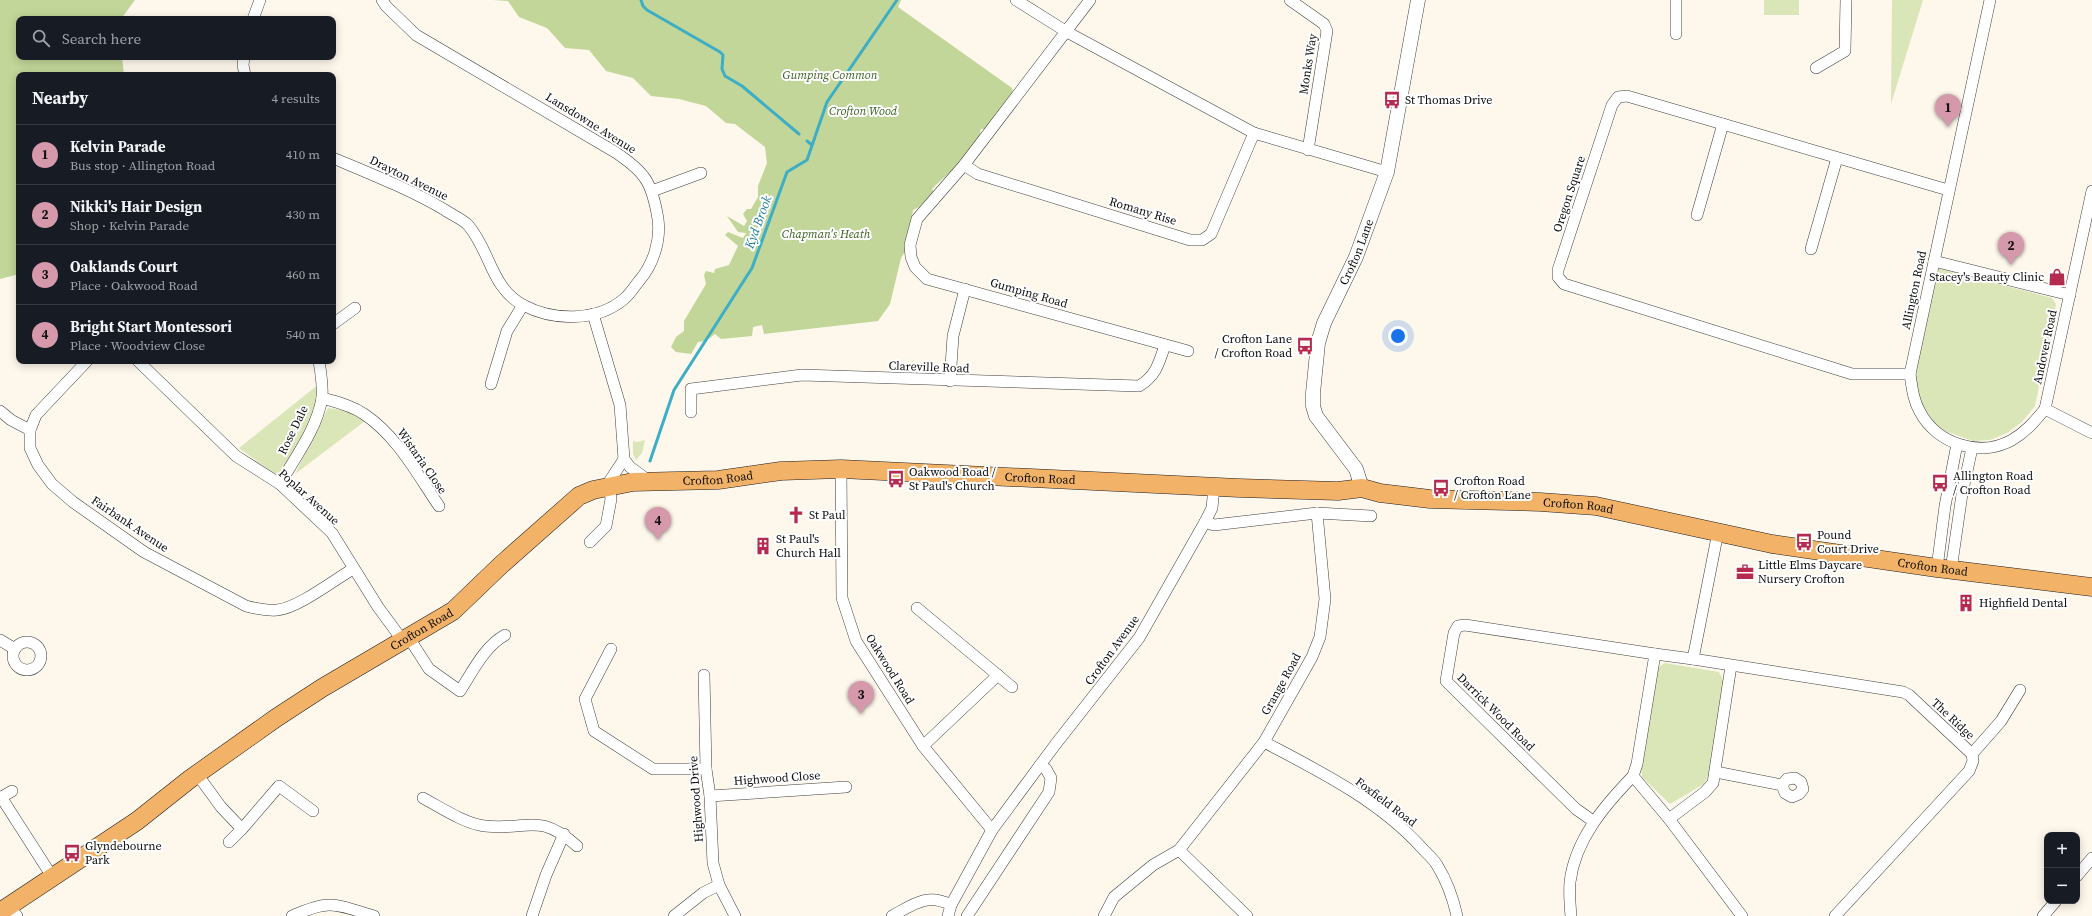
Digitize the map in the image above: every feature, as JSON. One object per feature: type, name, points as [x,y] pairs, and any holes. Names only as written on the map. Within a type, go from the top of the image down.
[{"type":"main road","name":"Crofton Road","points":[[9,912],[53,878],[137,821],[197,774],[276,718],[322,688],[453,611],[501,565],[579,496],[593,490],[633,482],[718,480],[780,471],[841,469],[1214,487],[1338,491],[1362,488],[1380,493],[1430,499],[1540,502],[1596,506],[1772,544],[1944,569],[2092,587]]},
{"type":"street","points":[[254,16],[260,0]]},
{"type":"street","name":"Lansdowne Avenue","points":[[382,0],[386,6],[416,35],[615,152],[636,167],[646,179],[652,191],[659,228],[655,251],[648,271],[624,300],[593,314]]},
{"type":"street","points":[[1016,0],[1067,32],[1254,133],[1387,172]]},
{"type":"street","points":[[964,165],[1090,0]]},
{"type":"street","name":"Monks Way","points":[[1290,0],[1324,24],[1327,31],[1308,150]]},
{"type":"street","name":"Crofton Lane","points":[[1362,488],[1356,469],[1316,416],[1313,406],[1313,393],[1318,343],[1324,323],[1356,257],[1387,172],[1418,0]]},
{"type":"street","points":[[1676,0],[1676,34]]},
{"type":"street","points":[[1816,68],[1845,51],[1846,0]]},
{"type":"street","name":"Allington Road","points":[[1958,444],[1945,439],[1933,430],[1920,413],[1913,396],[1910,374],[1948,190],[1990,0]]},
{"type":"street","points":[[244,60],[244,72]]},
{"type":"street","name":"Oregon Square","points":[[1910,374],[1852,374],[1564,284],[1558,277],[1558,270],[1612,105],[1618,97],[1628,96],[1948,190]]},
{"type":"street","points":[[1697,215],[1723,124]]},
{"type":"street","name":"Romany Rise","points":[[964,165],[986,176],[1190,240],[1202,240],[1211,234],[1254,133]]},
{"type":"street","points":[[1811,249],[1837,158]]},
{"type":"street","name":"Drayton Avenue","points":[[336,159],[421,196],[467,223],[476,236],[499,284],[523,305],[542,312],[564,317],[593,314]]},
{"type":"street","name":"Gumping Road","points":[[964,165],[917,219],[910,245],[911,257],[915,267],[927,279],[1188,351]]},
{"type":"street","points":[[652,191],[701,173]]},
{"type":"street","name":"Andover Road","points":[[1958,444],[1972,448],[1987,447],[2011,441],[2028,428],[2045,409],[2092,191]]},
{"type":"street","points":[[1934,261],[2070,295]]},
{"type":"street","points":[[950,381],[953,336],[965,289]]},
{"type":"street","points":[[491,384],[507,331],[523,305]]},
{"type":"street","points":[[336,322],[355,308]]},
{"type":"street","points":[[593,314],[620,405],[624,459],[630,467],[650,482]]},
{"type":"street","name":"Clareville Road","points":[[691,412],[691,389],[802,375],[1139,386],[1149,380],[1156,371],[1164,345]]},
{"type":"street","name":"Fairbank Avenue","points":[[84,364],[36,415],[30,430],[30,448],[38,465],[52,484],[68,497],[144,552],[246,606],[261,610],[278,610],[291,606],[353,568]]},
{"type":"street","name":"Poplar Avenue","points":[[141,364],[236,456],[280,484],[332,533],[353,568],[430,670],[460,691],[486,650],[496,640],[505,635]]},
{"type":"street","name":"Rose Dale","points":[[280,484],[316,417],[322,398],[322,380],[319,364]]},
{"type":"street","name":"Wistaria Close","points":[[322,398],[344,404],[364,413],[381,426],[398,446],[439,506]]},
{"type":"street","points":[[2045,409],[2092,433]]},
{"type":"street","points":[[0,411],[11,420],[30,430]]},
{"type":"street","points":[[1944,569],[1945,506],[1958,444]]},
{"type":"street","points":[[1944,569],[1972,448]]},
{"type":"street","points":[[590,542],[606,526],[611,498],[609,486],[610,479],[624,459]]},
{"type":"street","name":"Oakwood Road","points":[[841,469],[842,598],[856,641],[923,746],[992,830]]},
{"type":"street","name":"Crofton Avenue","points":[[949,911],[992,830],[1040,765],[1139,638],[1212,508],[1214,487]]},
{"type":"street","points":[[1205,522],[1214,525],[1317,513],[1371,516]]},
{"type":"street","name":"Grange Road","points":[[1104,916],[1114,897],[1153,865],[1179,850],[1264,742],[1312,657],[1320,637],[1325,599],[1317,513]]},
{"type":"street","points":[[1571,916],[1570,883],[1573,863],[1594,821],[1606,803],[1633,776],[1637,764],[1655,654],[1693,659],[1718,532]]},
{"type":"street","points":[[917,608],[1012,687]]},
{"type":"street","name":"Darrick Wood Road","points":[[1594,821],[1576,809],[1446,681],[1454,633],[1458,626],[1465,625],[1655,654]]},
{"type":"street","points":[[0,640],[15,650]]},
{"type":"street","points":[[611,650],[585,699],[594,731],[653,768],[706,768]]},
{"type":"street","name":"The Ridge","points":[[1693,659],[1903,692],[1909,695],[1972,754],[1973,761],[1969,771],[1835,916]]},
{"type":"street","points":[[1669,820],[1705,792],[1713,783],[1716,772],[1731,666]]},
{"type":"street","name":"Highwood Drive","points":[[704,675],[706,768],[710,796],[713,863],[719,885],[735,916]]},
{"type":"street","points":[[923,746],[998,675]]},
{"type":"street","points":[[1972,754],[2001,721],[2020,690]]},
{"type":"street","name":"Foxfield Road","points":[[1264,742],[1348,788],[1407,831],[1436,864],[1453,898],[1457,916]]},
{"type":"street","points":[[967,916],[1049,792],[1051,778],[1046,770],[1040,765]]},
{"type":"street","points":[[1716,772],[1782,785]]},
{"type":"street","points":[[197,774],[221,807],[242,829]]},
{"type":"street","points":[[1633,776],[1669,820],[1742,916]]},
{"type":"street","points":[[229,842],[279,786],[313,811]]},
{"type":"street","name":"Highwood Close","points":[[710,796],[846,787]]},
{"type":"street","points":[[12,791],[1,797],[53,878]]},
{"type":"street","points":[[423,798],[453,814],[483,826],[548,826],[564,834],[577,846]]},
{"type":"street","points":[[532,916],[546,875],[564,834]]},
{"type":"street","points":[[1179,850],[1247,916]]},
{"type":"street","points":[[2080,872],[2092,858]]},
{"type":"street","points":[[674,916],[703,893],[719,885]]},
{"type":"street","points":[[892,916],[918,902],[928,899],[940,900],[949,911]]},
{"type":"street","points":[[292,916],[315,906],[326,904],[338,905],[374,916]]},
{"type":"street","points":[[2043,916],[2053,904]]},
{"type":"green space","points":[[0,0],[135,0],[123,16],[16,16],[16,60],[122,60],[124,72],[16,72],[16,275],[0,279]]},
{"type":"green space","name":"Crofton Wood","points":[[493,0],[901,0],[898,7],[1012,88],[1013,92],[987,129],[981,129],[980,132],[983,138],[961,163],[957,164],[953,171],[945,176],[932,189],[934,192],[919,207],[913,210],[905,252],[901,258],[890,304],[878,321],[764,334],[762,325],[753,327],[752,336],[721,339],[715,334],[706,341],[698,342],[691,354],[676,352],[671,347],[676,337],[684,331],[684,321],[706,284],[704,275],[706,271],[714,273],[715,269],[729,265],[738,246],[725,235],[728,232],[743,238],[746,233],[738,232],[727,216],[744,226],[747,221],[743,214],[747,209],[751,209],[758,197],[758,186],[767,163],[765,147],[735,124],[726,123],[706,106],[679,99],[651,96],[633,78],[606,71],[589,50],[565,48],[547,28],[519,17],[508,1]]},
{"type":"green space","points":[[1764,0],[1799,0],[1799,15],[1764,15]]},
{"type":"green space","points":[[1892,0],[1923,0],[1891,104]]},
{"type":"green space","points":[[1941,269],[2052,298],[2056,304],[2035,406],[2022,422],[2007,433],[1990,440],[1973,441],[1934,427],[1920,411],[1911,373],[1933,271]]},
{"type":"green space","points":[[319,384],[313,416],[279,477],[239,448]]},
{"type":"green space","points":[[328,408],[349,411],[365,421],[295,474]]},
{"type":"green space","points":[[645,440],[642,453],[636,460],[633,454],[633,441],[637,442]]},
{"type":"green space","points":[[1665,663],[1719,672],[1724,682],[1709,774],[1704,784],[1670,804],[1642,777],[1641,765],[1657,668]]},
{"type":"waterway","points":[[641,0],[643,6],[647,10],[720,52],[723,55],[722,69],[725,76],[742,86],[799,134]]},
{"type":"waterway","name":"Kyd Brook","points":[[650,461],[674,390],[752,268],[787,172],[807,160],[827,102],[897,0]]},
{"type":"waterway","name":"Kyd Brook","points":[[807,141],[812,145]]},
{"type":"place","name":"St Thomas Drive","points":[[1392,100]]},
{"type":"place","name":"Kelvin Parade","points":[[1948,127]]},
{"type":"place","name":"Nikki's Hair Design","points":[[2011,265]]},
{"type":"place","name":"Stacey's Beauty Clinic","points":[[2057,277]]},
{"type":"place","name":"Crofton Lane / Crofton Road","points":[[1305,346]]},
{"type":"place","name":"Oakwood Road / St Paul's Church","points":[[896,479]]},
{"type":"place","name":"Allington Road / Crofton Road","points":[[1940,483]]},
{"type":"place","name":"Crofton Road / Crofton Lane","points":[[1441,488]]},
{"type":"place","name":"St Paul","points":[[796,515]]},
{"type":"place","name":"Bright Start Montessori","points":[[658,540]]},
{"type":"place","name":"Pound Court Drive","points":[[1804,542]]},
{"type":"place","name":"St Paul's Church Hall","points":[[763,546]]},
{"type":"place","name":"Little Elms Daycare Nursery Crofton","points":[[1745,572]]},
{"type":"place","name":"Highfield Dental","points":[[1966,603]]},
{"type":"place","name":"Oaklands Court","points":[[861,714]]},
{"type":"place","name":"Glyndebourne Park","points":[[72,853]]},
{"type":"park label","name":"Gumping Common","points":[[830,75]]},
{"type":"park label","name":"Chapman's Heath","points":[[826,234]]}]
